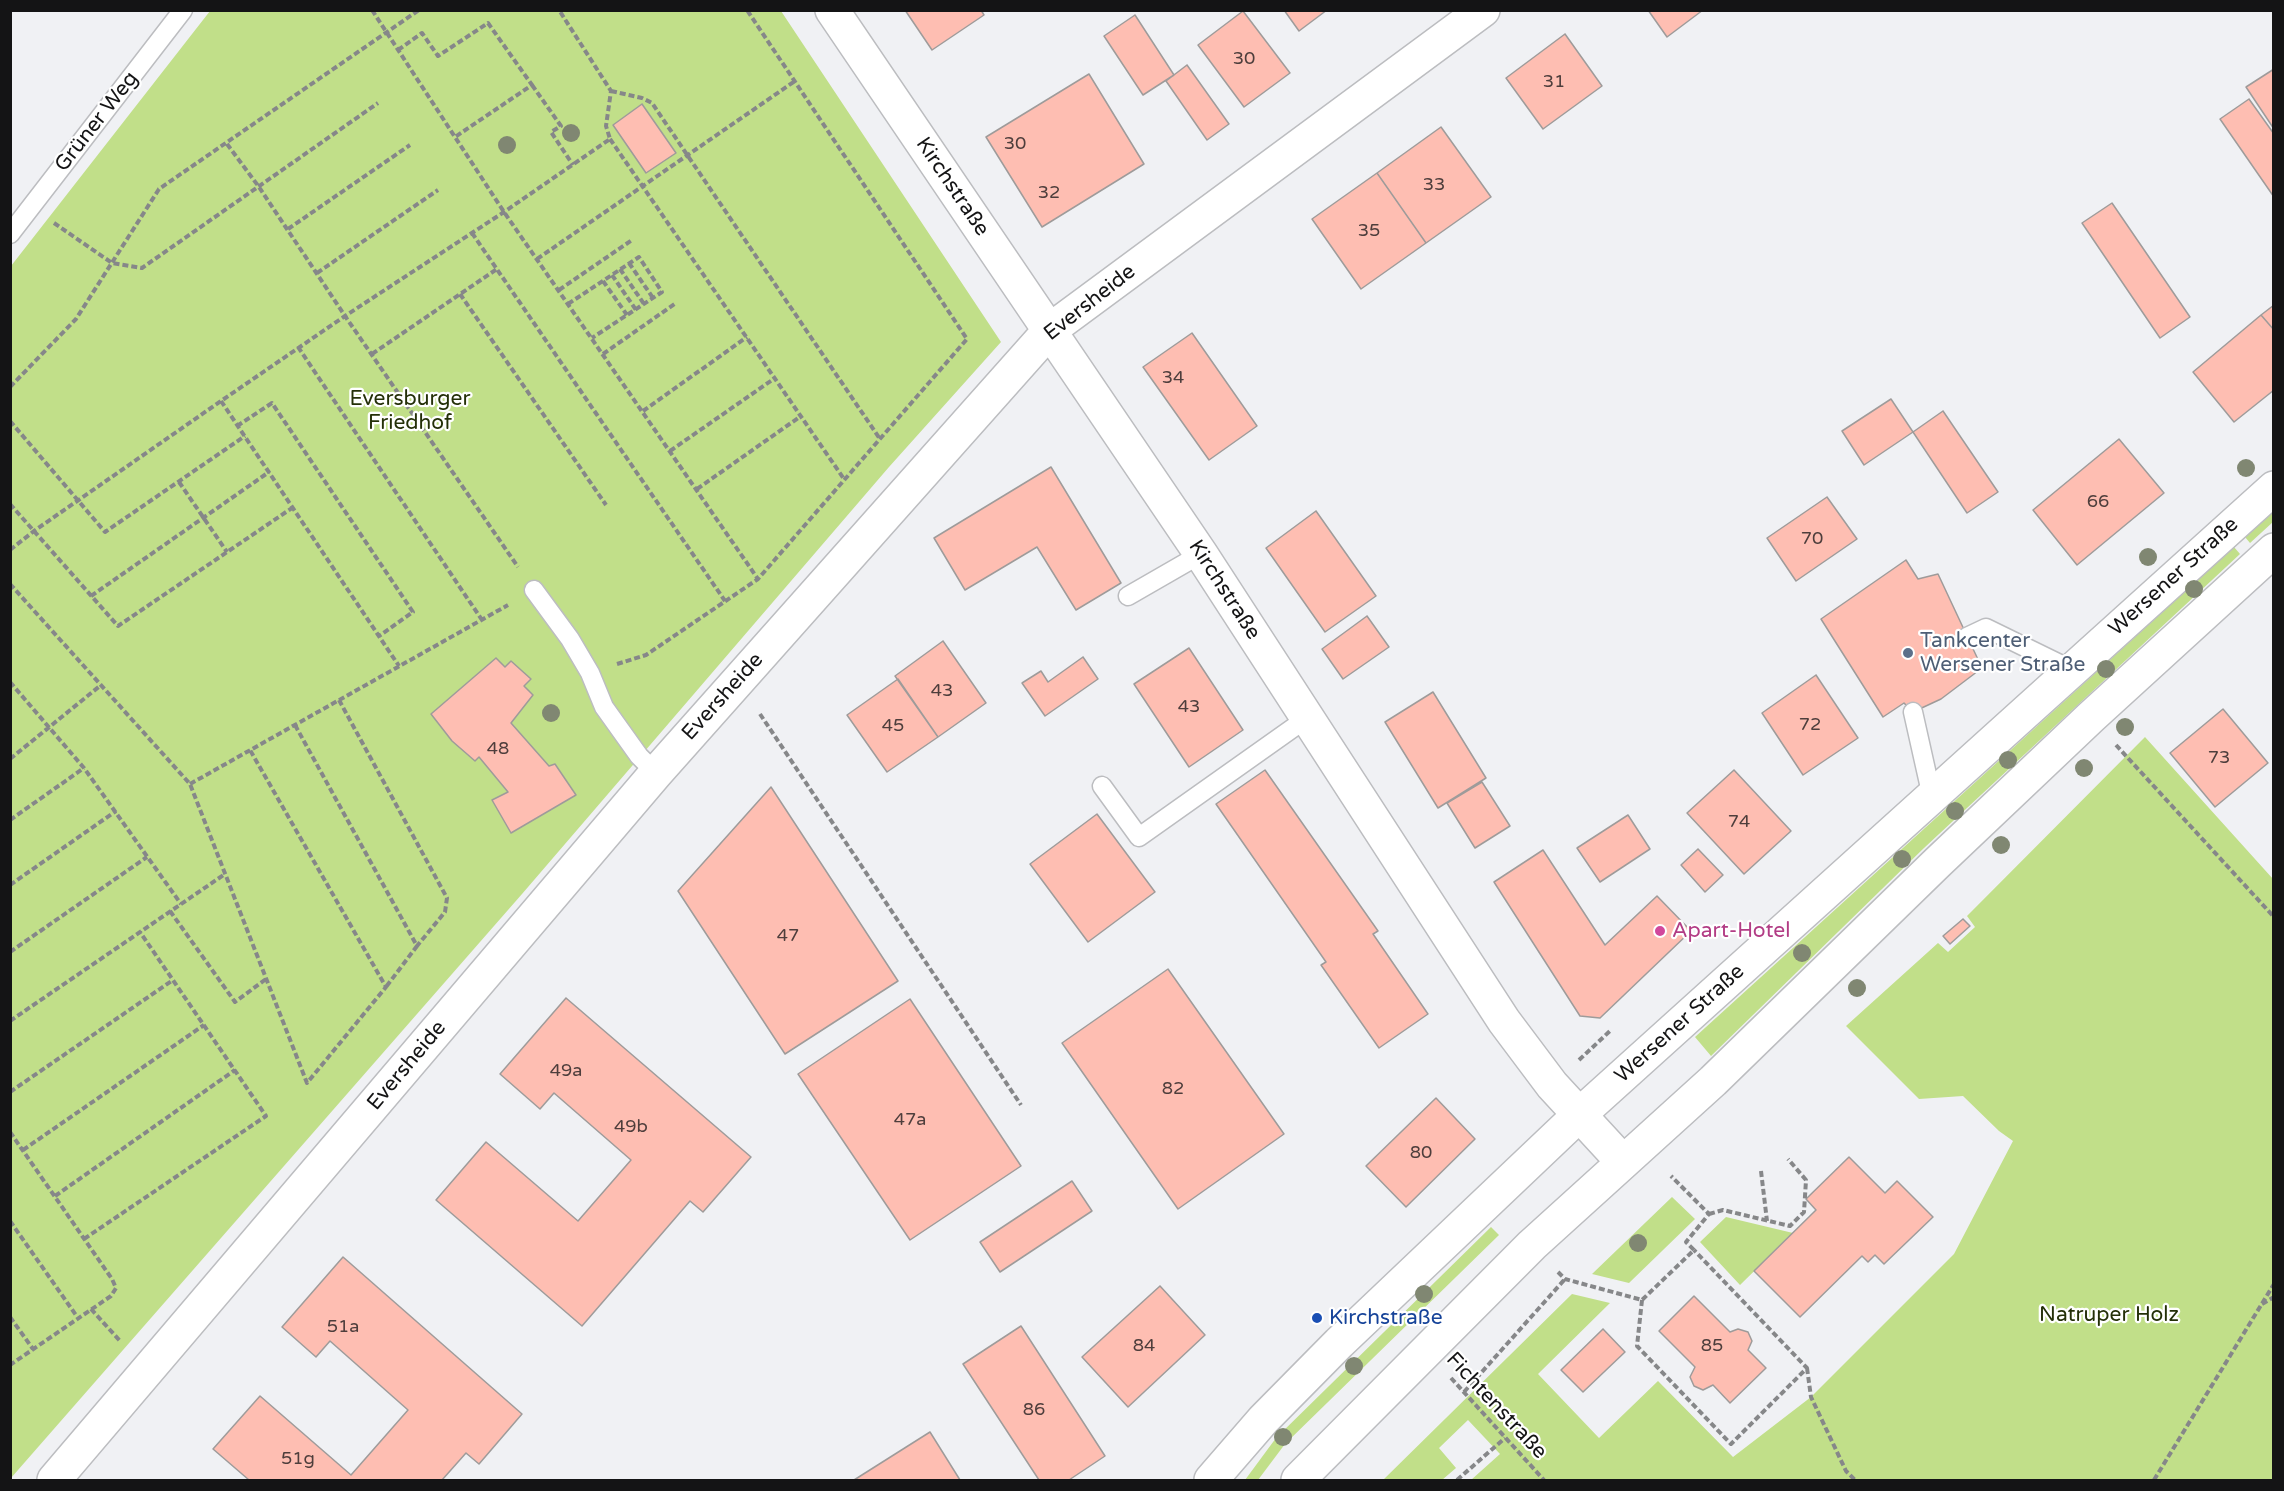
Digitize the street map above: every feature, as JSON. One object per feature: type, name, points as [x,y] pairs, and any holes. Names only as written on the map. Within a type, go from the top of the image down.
[{"type":"street","name":"Kirchstraße","points":[[832,10],[1201,554],[1504,1021],[1552,1085],[1623,1162]]},
{"type":"street","name":"Eversheide","points":[[54,1480],[656,773],[1050,330],[1483,10]]},
{"type":"street","name":"Wersener Straße","points":[[1211,1480],[1263,1420],[1331,1350],[1579,1115],[2274,488]]},
{"type":"street","points":[[1298,1480],[1532,1245],[1713,1081],[2091,717],[2274,550]]},
{"type":"lane","name":"Grüner Weg","points":[[10,234],[183,10]]},
{"type":"lane","points":[[1128,596],[1201,554]]},
{"type":"lane","points":[[534,590],[570,639],[590,673],[604,707],[639,756],[656,773]]},
{"type":"lane","points":[[1967,637],[1986,628],[2072,670]]},
{"type":"lane","points":[[1913,712],[1932,797]]},
{"type":"lane","points":[[1102,786],[1139,837],[1307,718]]},
{"type":"path","points":[[372,10],[504,212],[758,579]]},
{"type":"path","points":[[10,387],[76,319],[159,189],[419,10]]},
{"type":"path","points":[[559,10],[611,91],[606,126],[610,139],[844,479]]},
{"type":"path","points":[[590,673],[646,655],[758,579],[967,339],[747,10]]},
{"type":"path","points":[[398,50],[422,33],[438,56],[488,23],[561,126],[551,132],[573,165]]},
{"type":"path","points":[[537,259],[795,81]]},
{"type":"path","points":[[455,137],[532,86]]},
{"type":"path","points":[[611,91],[642,98],[652,103],[880,439]]},
{"type":"path","points":[[31,208],[112,262],[142,268],[378,103]]},
{"type":"path","points":[[10,549],[220,400],[610,139]]},
{"type":"path","points":[[190,784],[534,590],[345,316],[288,229],[227,144]]},
{"type":"path","points":[[288,229],[410,145]]},
{"type":"path","points":[[317,273],[438,190]]},
{"type":"path","points":[[472,233],[725,601]]},
{"type":"path","points":[[559,290],[632,240]]},
{"type":"path","points":[[568,304],[639,257],[662,292],[592,338]]},
{"type":"path","points":[[629,263],[653,298]]},
{"type":"path","points":[[372,354],[497,269]]},
{"type":"path","points":[[620,269],[644,304]]},
{"type":"path","points":[[612,275],[636,309]]},
{"type":"path","points":[[603,281],[627,315]]},
{"type":"path","points":[[460,294],[606,505]]},
{"type":"path","points":[[603,354],[676,303]]},
{"type":"path","points":[[643,411],[747,337]]},
{"type":"path","points":[[298,348],[482,620]]},
{"type":"path","points":[[670,451],[775,378]]},
{"type":"path","points":[[220,400],[399,666]]},
{"type":"path","points":[[237,426],[272,403],[413,612],[378,636]]},
{"type":"path","points":[[696,489],[801,416]]},
{"type":"path","points":[[10,421],[105,532],[245,436]]},
{"type":"path","points":[[91,596],[269,472]]},
{"type":"path","points":[[179,482],[227,552]]},
{"type":"path","points":[[10,504],[118,626],[292,508]]},
{"type":"path","points":[[10,584],[190,784],[308,1083],[445,912],[447,898],[339,700]]},
{"type":"path","points":[[737,681],[1021,1105]]},
{"type":"path","points":[[10,682],[84,768],[180,904]]},
{"type":"path","points":[[10,759],[101,685]]},
{"type":"path","points":[[10,694],[17,689]]},
{"type":"path","points":[[2091,717],[2274,917]]},
{"type":"path","points":[[296,724],[417,946]]},
{"type":"path","points":[[250,750],[386,987]]},
{"type":"path","points":[[10,820],[84,768]]},
{"type":"path","points":[[10,885],[116,811]]},
{"type":"path","points":[[10,952],[147,857]]},
{"type":"path","points":[[10,1021],[225,874]]},
{"type":"path","points":[[170,911],[236,1002],[266,979]]},
{"type":"path","points":[[84,1239],[266,1116],[140,932]]},
{"type":"path","points":[[10,1092],[173,980]]},
{"type":"path","points":[[23,1150],[204,1025]]},
{"type":"path","points":[[55,1196],[235,1070]]},
{"type":"path","points":[[10,1132],[116,1288],[111,1296],[10,1365]]},
{"type":"path","points":[[1788,1159],[1806,1180],[1804,1212],[1790,1226],[1723,1210],[1709,1214],[1686,1242],[1807,1368],[1811,1397],[1846,1471],[1855,1480]]},
{"type":"path","points":[[1761,1171],[1767,1221]]},
{"type":"path","points":[[1671,1176],[1709,1214]]},
{"type":"path","points":[[10,1221],[78,1318]]},
{"type":"path","points":[[1694,1250],[1642,1300],[1637,1346],[1731,1444],[1807,1368]]},
{"type":"path","points":[[1464,1392],[1565,1279],[1642,1300]]},
{"type":"path","points":[[2154,1480],[2274,1284]]},
{"type":"path","points":[[2259,1306],[2274,1297]]},
{"type":"path","points":[[91,1309],[148,1372]]},
{"type":"path","points":[[10,1317],[33,1349]]},
{"type":"path","name":"Fichtenstraße","points":[[1425,1352],[1544,1480]]},
{"type":"path","points":[[1458,1480],[1505,1438]]},
{"type":"green space","name":"Eversburger Friedhof","points":[[210,11],[781,11],[1001,342],[889,467],[522,894],[11,1478],[11,266]]},
{"type":"green space","points":[[2273,512],[2273,522],[2250,543],[2245,537]]},
{"type":"green space","points":[[2234,547],[2240,554],[1924,848],[1711,1056],[1695,1037]]},
{"type":"green space","name":"Natruper Holz","points":[[2145,737],[2273,879],[2273,1480],[1471,1480],[1500,1454],[1468,1420],[1439,1448],[1456,1468],[1442,1480],[1383,1480],[1572,1294],[1610,1303],[1538,1374],[1599,1438],[1658,1381],[1733,1457],[1811,1397],[1954,1254],[2013,1141],[1999,1131],[1963,1096],[1919,1099],[1846,1026],[1938,943],[1948,952],[1975,927],[1967,916]]},
{"type":"green space","points":[[1672,1197],[1695,1219],[1629,1283],[1592,1274]]},
{"type":"green space","points":[[1726,1217],[1793,1233],[1740,1285],[1700,1242]]},
{"type":"green space","points":[[1491,1227],[1499,1235],[1285,1444],[1258,1480],[1245,1480],[1276,1438]]},
{"type":"building","points":[[905,10],[981,10],[984,15],[932,50]]},
{"type":"building","points":[[1284,10],[1327,10],[1299,31]]},
{"type":"building","points":[[1648,10],[1703,10],[1667,37]]},
{"type":"building","points":[[1243,11],[1290,73],[1244,107],[1198,45]]},
{"type":"building","points":[[1135,15],[1174,75],[1143,95],[1104,36]]},
{"type":"building","points":[[1565,34],[1602,86],[1543,129],[1506,78]]},
{"type":"building","points":[[1187,65],[1229,124],[1207,140],[1166,81]]},
{"type":"building","points":[[2274,69],[2274,129],[2246,87]]},
{"type":"building","points":[[1089,74],[1144,164],[1042,227],[986,137]]},
{"type":"building","points":[[2249,99],[2274,134],[2274,197],[2220,119]]},
{"type":"building","points":[[642,104],[676,153],[646,173],[613,125]]},
{"type":"building","points":[[1441,127],[1491,197],[1426,243],[1377,173]]},
{"type":"building","points":[[1377,173],[1426,243],[1361,289],[1312,219]]},
{"type":"building","points":[[2112,203],[2190,317],[2160,338],[2082,223]]},
{"type":"building","points":[[2274,305],[2274,330],[2261,315]]},
{"type":"building","points":[[2261,315],[2274,330],[2274,390],[2234,422],[2193,372]]},
{"type":"building","points":[[1192,333],[1257,426],[1209,460],[1143,367]]},
{"type":"building","points":[[1891,399],[1913,432],[1864,465],[1842,431]]},
{"type":"building","points":[[1943,411],[1998,492],[1967,513],[1913,432]]},
{"type":"building","points":[[2119,439],[2164,493],[2077,565],[2033,510]]},
{"type":"building","points":[[1051,467],[1121,583],[1076,610],[1037,547],[965,590],[934,538]]},
{"type":"building","points":[[1827,497],[1857,539],[1796,581],[1767,538]]},
{"type":"building","points":[[1316,511],[1376,596],[1325,632],[1266,548]]},
{"type":"building","name":"Tankcenter Wersener Straße","points":[[1906,560],[1918,579],[1938,574],[1982,668],[1941,699],[1913,712],[1904,703],[1883,717],[1821,619]]},
{"type":"building","points":[[1367,616],[1389,647],[1343,679],[1322,649]]},
{"type":"building","points":[[943,641],[986,703],[938,737],[895,676]]},
{"type":"building","points":[[1189,648],[1243,730],[1189,767],[1134,684]]},
{"type":"building","points":[[1083,657],[1098,679],[1045,716],[1022,683],[1041,671],[1048,682]]},
{"type":"building","points":[[496,658],[505,667],[511,661],[531,679],[524,686],[533,695],[511,723],[549,766],[555,764],[576,795],[511,833],[492,800],[508,792],[479,757],[475,761],[452,741],[431,714]]},
{"type":"building","points":[[1816,675],[1858,738],[1803,775],[1762,713]]},
{"type":"building","points":[[898,679],[938,737],[887,772],[847,715]]},
{"type":"building","points":[[1433,692],[1486,778],[1438,808],[1385,722]]},
{"type":"building","points":[[2223,709],[2268,763],[2215,807],[2170,753]]},
{"type":"building","points":[[1265,770],[1378,931],[1373,934],[1428,1014],[1379,1048],[1321,965],[1326,962],[1216,804]]},
{"type":"building","points":[[1734,770],[1791,831],[1744,874],[1687,813]]},
{"type":"building","points":[[1482,782],[1510,826],[1475,848],[1447,803]]},
{"type":"building","points":[[771,787],[898,981],[785,1054],[678,891]]},
{"type":"building","points":[[1097,814],[1155,892],[1088,942],[1030,864]]},
{"type":"building","points":[[1628,815],[1650,849],[1600,882],[1577,848]]},
{"type":"building","points":[[1698,849],[1723,875],[1705,892],[1681,865]]},
{"type":"building","points":[[1543,850],[1605,945],[1657,896],[1691,931],[1600,1018],[1580,1016],[1494,882]]},
{"type":"building","points":[[1963,919],[1970,926],[1950,944],[1943,936]]},
{"type":"building","points":[[1168,969],[1284,1134],[1178,1209],[1062,1043]]},
{"type":"building","points":[[566,998],[751,1157],[703,1212],[690,1201],[582,1326],[436,1200],[486,1142],[578,1221],[631,1160],[554,1093],[540,1109],[500,1074]]},
{"type":"building","points":[[910,999],[1021,1166],[910,1240],[798,1074]]},
{"type":"building","points":[[1436,1098],[1475,1139],[1406,1207],[1366,1166]]},
{"type":"building","points":[[1849,1157],[1885,1193],[1897,1181],[1933,1217],[1884,1264],[1875,1255],[1868,1262],[1862,1256],[1800,1317],[1754,1271],[1816,1210],[1806,1199]]},
{"type":"building","points":[[1072,1181],[1092,1211],[1000,1272],[980,1242]]},
{"type":"building","points":[[343,1257],[522,1414],[479,1464],[466,1453],[442,1480],[249,1480],[213,1449],[260,1396],[351,1475],[408,1410],[330,1341],[316,1357],[282,1327]]},
{"type":"building","points":[[1160,1286],[1205,1335],[1128,1407],[1082,1357]]},
{"type":"building","points":[[1694,1296],[1730,1332],[1738,1329],[1748,1332],[1752,1341],[1748,1350],[1766,1368],[1730,1403],[1713,1385],[1703,1390],[1694,1386],[1690,1377],[1695,1367],[1659,1331]]},
{"type":"building","points":[[1021,1326],[1105,1456],[1069,1480],[1039,1480],[963,1364]]},
{"type":"building","points":[[1603,1329],[1625,1352],[1583,1392],[1561,1370]]},
{"type":"building","points":[[930,1432],[960,1480],[854,1480]]},
{"type":"place","name":"Tankcenter Wersener Straße","points":[[1908,653]]},
{"type":"place","name":"Apart-Hotel","points":[[1660,931]]},
{"type":"place","name":"Kirchstraße","points":[[1317,1318]]}]
